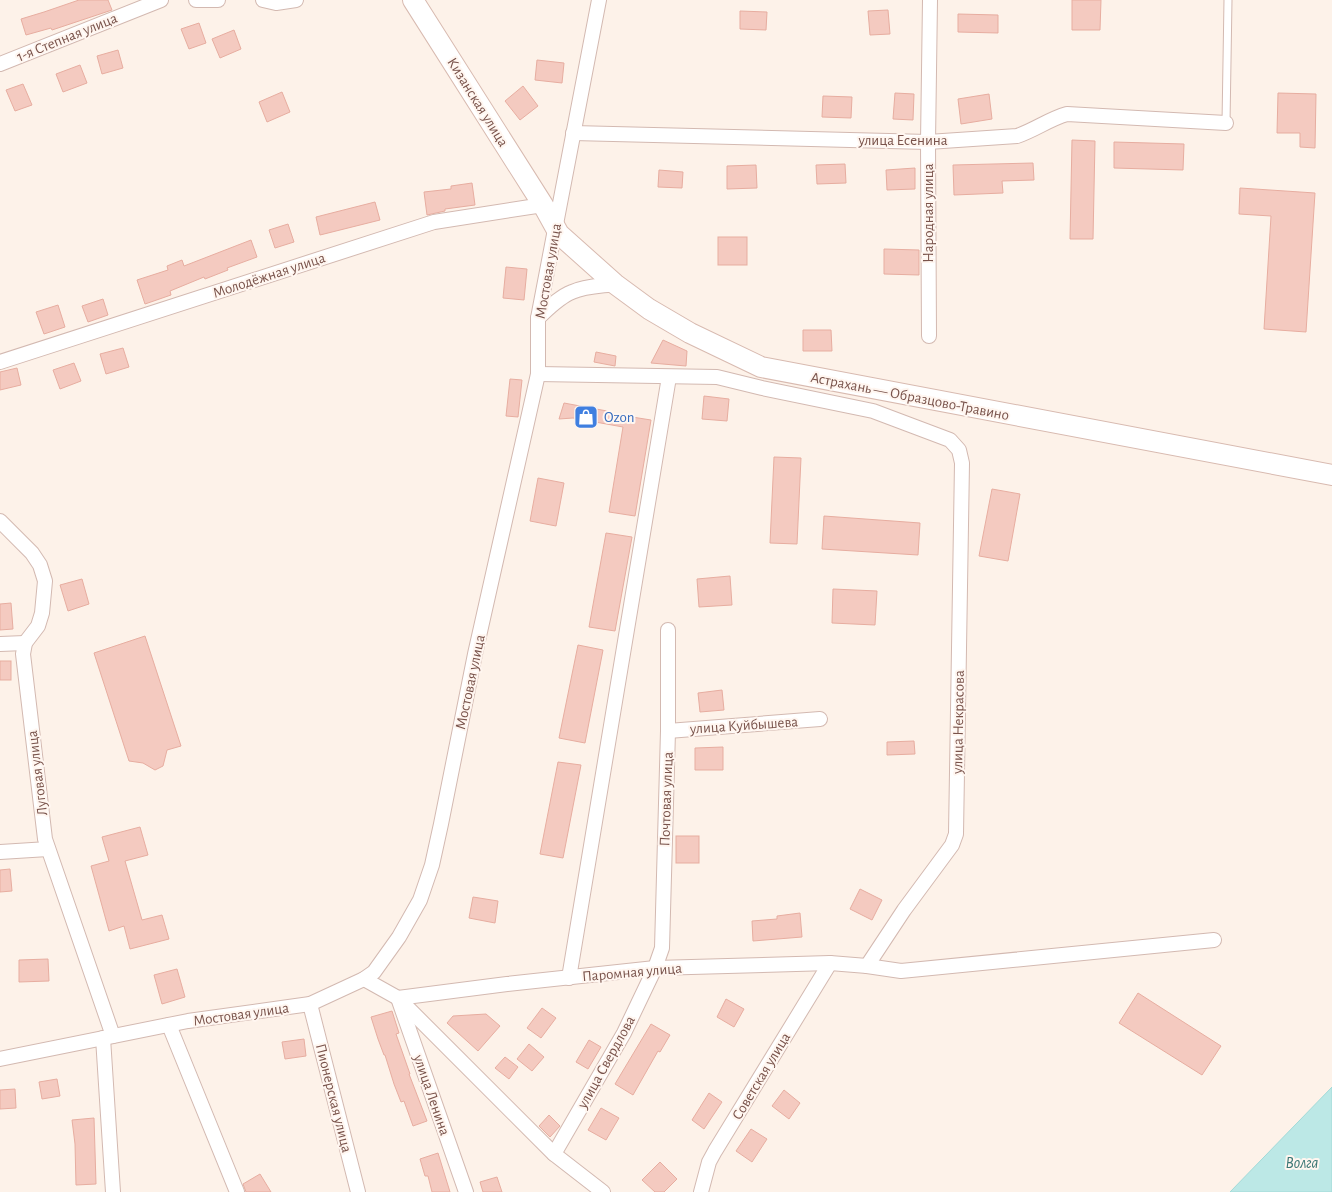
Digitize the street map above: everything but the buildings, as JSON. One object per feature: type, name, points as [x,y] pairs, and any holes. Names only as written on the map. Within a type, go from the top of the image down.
[{"type":"street","name":"1-я Степная улица","points":[[0,64],[162,0]]},
{"type":"street","points":[[196,0],[218,0]]},
{"type":"street","points":[[263,0],[276,3],[296,0]]},
{"type":"street","name":"Кизанская улица","points":[[414,0],[543,205]]},
{"type":"street","name":"Мостовая улица","points":[[0,1059],[169,1025],[310,1004],[364,979],[378,967],[399,937],[420,900],[432,865],[475,654],[538,374],[538,318],[599,0]]},
{"type":"street","name":"Народная улица","points":[[929,336],[928,142],[930,0]]},
{"type":"street","name":"улица Есенина","points":[[574,133],[928,142],[1017,136],[1030,132],[1055,118],[1067,114],[1226,123]]},
{"type":"street","name":"Астрахань — Образцово-Травино","points":[[543,205],[559,234],[615,284],[649,309],[690,333],[761,367],[1332,475]]},
{"type":"street","name":"Молодёжная улица","points":[[0,362],[434,222],[543,205]]},
{"type":"street","points":[[538,318],[563,296],[573,291],[615,284]]},
{"type":"street","points":[[538,374],[669,377],[569,978]]},
{"type":"street","name":"улица Некрасова","points":[[669,377],[717,376],[762,388],[873,411],[950,440],[959,450],[962,463],[956,834],[952,845],[866,966]]},
{"type":"street","points":[[0,521],[32,553],[40,565],[45,581],[42,613],[38,626],[25,643],[0,644]]},
{"type":"street","name":"Почтовая улица","points":[[655,968],[662,948],[668,730],[668,630]]},
{"type":"street","name":"Луговая улица","points":[[25,643],[23,654],[45,839],[108,1037],[113,1192]]},
{"type":"street","name":"улица Куйбышева","points":[[668,730],[820,719]]},
{"type":"street","points":[[0,852],[48,848]]},
{"type":"street","name":"Паромная улица","points":[[398,998],[655,968],[830,964],[866,966],[901,971],[1214,940]]},
{"type":"street","name":"Советская улица","points":[[702,1192],[709,1162],[715,1151],[830,964]]},
{"type":"street","name":"улица Свердлова","points":[[554,1154],[624,1034],[655,968]]},
{"type":"street","points":[[364,979],[398,998],[554,1154],[603,1192]]},
{"type":"street","name":"улица Ленина","points":[[398,998],[466,1192]]},
{"type":"street","name":"Пионерская улица","points":[[310,1004],[358,1192]]},
{"type":"street","points":[[169,1025],[237,1192]]},
{"type":"lane","points":[[1226,123],[1228,0]]},
{"type":"water","name":"Волга","points":[[1332,1087],[1332,1192],[1230,1192]]},
{"type":"place","name":"Ozon","points":[[586,417]]}]
